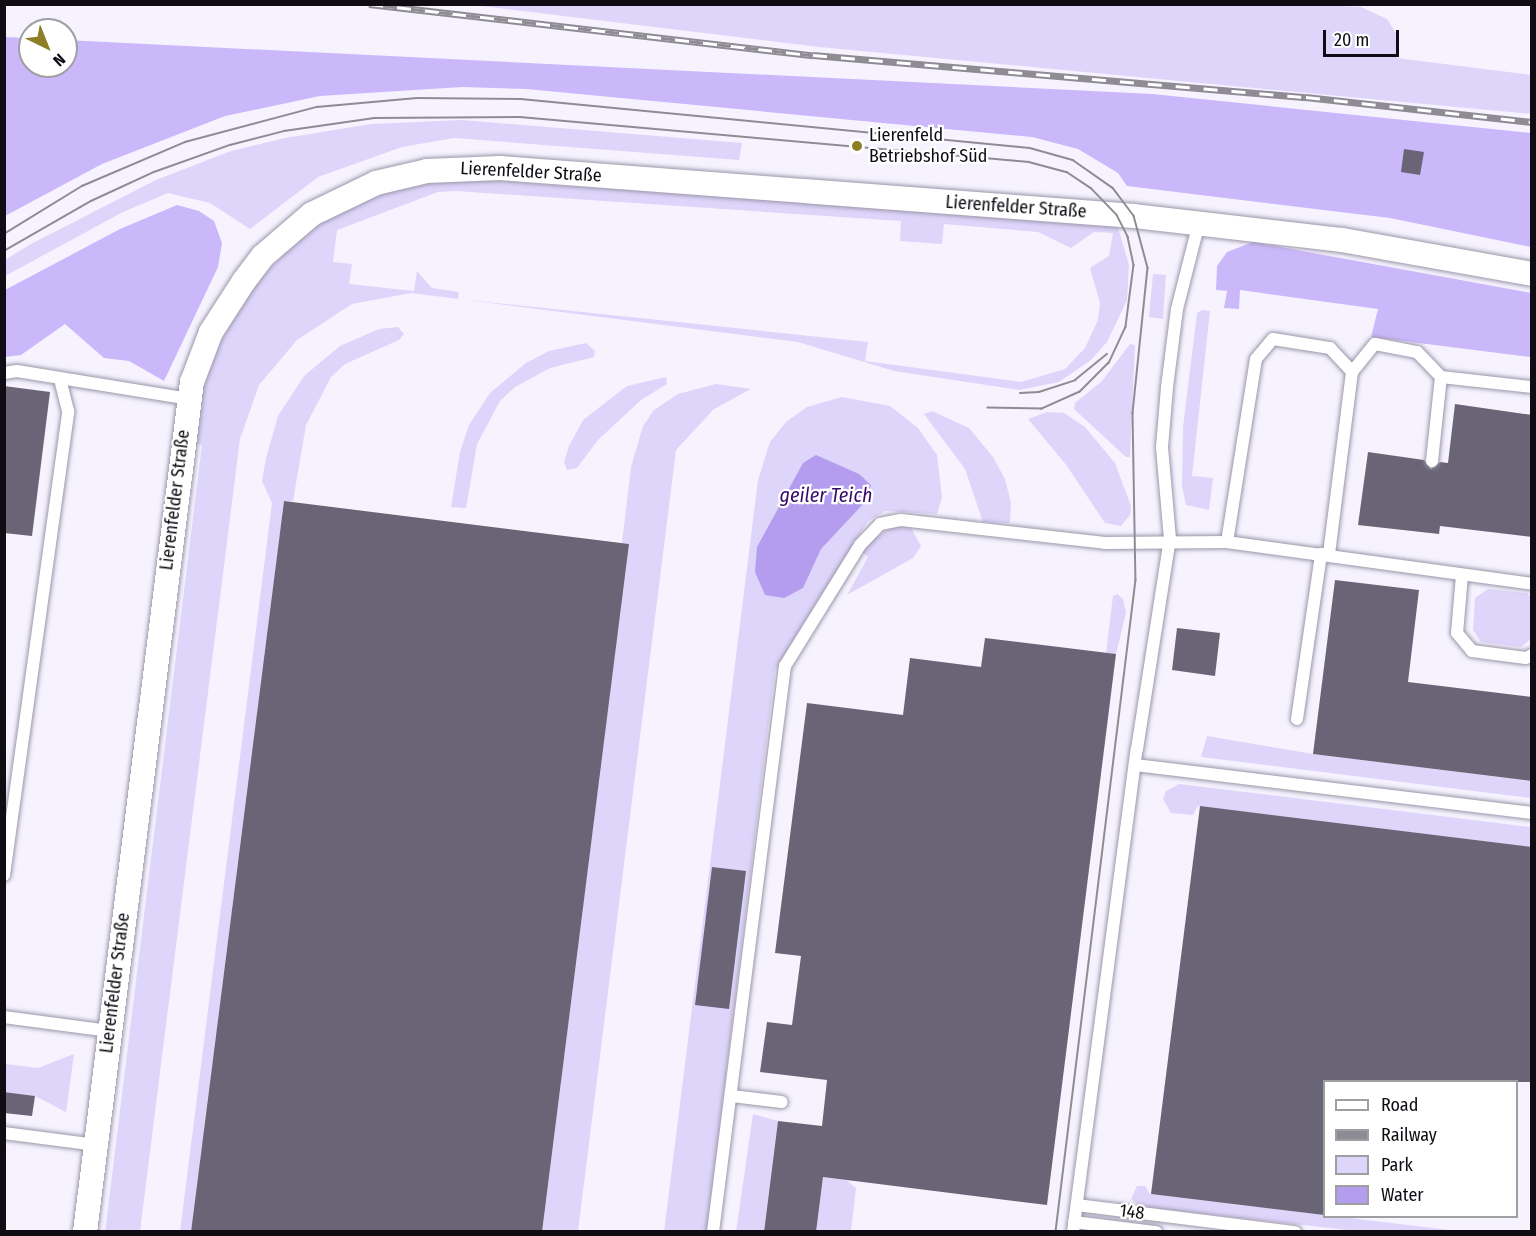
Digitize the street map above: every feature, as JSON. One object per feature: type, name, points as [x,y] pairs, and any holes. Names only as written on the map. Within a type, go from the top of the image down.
[{"type":"street","name":"Lierenfelder Straße","points":[[85,1232],[189,399],[211,332],[263,256],[298,224],[329,204],[376,183],[427,171],[500,168],[1199,223],[1342,240],[1532,274]]},
{"type":"lane","points":[[1156,1232],[1074,1227],[1135,765],[1170,539],[1162,447],[1167,387],[1177,309],[1199,223]]},
{"type":"lane","points":[[1227,542],[1256,359],[1273,339],[1330,348],[1352,372]]},
{"type":"lane","points":[[1297,718],[1325,554],[1352,372],[1375,344],[1417,352],[1441,377],[1532,387]]},
{"type":"lane","points":[[4,373],[17,371],[189,399]]},
{"type":"lane","points":[[1432,461],[1441,377]]},
{"type":"lane","points":[[4,875],[68,411],[60,379]]},
{"type":"lane","points":[[713,1232],[785,666],[866,538],[880,524],[891,520],[1105,543],[1170,539],[1227,542],[1532,584]]},
{"type":"lane","points":[[1462,575],[1457,633],[1472,651],[1526,658],[1532,655]]},
{"type":"lane","points":[[1135,765],[1532,813]]},
{"type":"lane","points":[[4,1017],[109,1031]]},
{"type":"lane","points":[[732,1096],[782,1102]]},
{"type":"lane","points":[[4,1133],[96,1145]]},
{"type":"lane","name":"148","points":[[1077,1205],[1295,1232]]},
{"type":"green space","points":[[1301,4],[1361,7],[1387,19],[1397,35],[1397,58],[1531,75],[1531,114],[819,47],[474,5]]},
{"type":"green space","points":[[462,120],[742,143],[739,160],[454,138],[402,147],[318,177],[250,229],[210,203],[168,193],[123,212],[5,276],[5,260],[29,245],[156,180],[231,151],[285,138],[371,124]]},
{"type":"green space","points":[[471,179],[1117,224],[1129,265],[1127,300],[1107,342],[1091,360],[1059,382],[1019,390],[894,371],[798,342],[460,299],[868,342],[865,361],[1021,382],[1065,369],[1085,348],[1098,320],[1100,303],[1090,268],[1109,256],[1113,233],[1094,232],[1071,248],[1038,232],[944,224],[942,244],[900,241],[901,221],[456,191],[438,192],[337,230],[333,262],[352,264],[349,284],[414,291],[417,271],[432,288],[459,292],[458,299],[411,293],[352,304],[297,340],[259,385],[240,439],[140,1231],[105,1232],[202,445],[190,442],[209,362],[250,290],[296,241],[331,215],[368,198],[430,180]]},
{"type":"green space","points":[[1153,274],[1166,275],[1163,319],[1149,317]]},
{"type":"green space","points":[[1202,310],[1210,311],[1192,476],[1213,478],[1209,510],[1186,505],[1182,486],[1183,427],[1197,313]]},
{"type":"green space","points":[[398,327],[404,334],[399,340],[345,364],[331,377],[306,425],[293,501],[284,501],[191,1231],[180,1232],[272,503],[262,481],[266,458],[278,416],[304,376],[340,346],[379,329]]},
{"type":"green space","points":[[586,343],[595,351],[594,357],[550,368],[515,387],[500,401],[477,444],[466,508],[451,507],[460,452],[469,425],[490,393],[526,363],[549,351]]},
{"type":"green space","points":[[1130,344],[1135,345],[1130,457],[1126,457],[1074,409],[1075,403],[1102,381]]},
{"type":"green space","points":[[666,377],[667,384],[641,400],[598,440],[577,468],[567,470],[564,462],[569,446],[583,420],[627,386]]},
{"type":"green space","points":[[716,384],[751,389],[714,409],[676,450],[578,1231],[542,1232],[629,544],[622,543],[631,467],[643,426],[654,410],[678,394]]},
{"type":"green space","points":[[842,397],[890,406],[918,428],[937,455],[942,497],[937,514],[885,511],[868,521],[775,670],[707,1231],[664,1232],[758,480],[770,442],[786,422],[807,407]]},
{"type":"green space","points":[[932,411],[969,428],[993,457],[1005,479],[1011,503],[1010,523],[983,522],[965,469],[924,414]]},
{"type":"green space","points":[[1047,412],[1064,413],[1085,427],[1115,463],[1131,506],[1130,515],[1121,526],[1105,523],[1067,466],[1028,419]]},
{"type":"green space","points":[[909,524],[921,546],[913,558],[847,595],[868,557],[862,552],[871,541],[895,525]]},
{"type":"green space","points":[[1488,589],[1527,593],[1531,598],[1531,639],[1521,647],[1481,642],[1473,630],[1475,598]]},
{"type":"green space","points":[[1117,594],[1123,599],[1126,613],[1116,654],[1106,653],[1113,596]]},
{"type":"green space","points":[[1207,736],[1313,754],[1531,781],[1531,798],[1201,757]]},
{"type":"green space","points":[[1179,784],[1531,827],[1531,847],[1198,806],[1193,815],[1171,813],[1163,799],[1166,791]]},
{"type":"green space","points":[[74,1054],[66,1112],[35,1096],[5,1092],[5,1064],[38,1068]]},
{"type":"green space","points":[[753,1114],[778,1121],[764,1231],[736,1232]]},
{"type":"green space","points":[[823,1177],[846,1180],[856,1188],[851,1231],[816,1232]]},
{"type":"green space","points":[[1137,1186],[1145,1186],[1150,1194],[1323,1215],[1323,1218],[1350,1218],[1458,1231],[1356,1231],[1142,1207],[1131,1199]]},
{"type":"shaded area","points":[[4,37],[18,38],[18,78],[78,78],[78,41],[1152,94],[1531,133],[1531,247],[1390,218],[1127,186],[1118,173],[1078,149],[1032,137],[526,89],[462,87],[320,96],[225,116],[102,164],[5,216]]},
{"type":"shaded area","points":[[177,205],[199,211],[214,221],[222,243],[218,267],[164,381],[129,361],[104,358],[65,324],[21,355],[5,357],[5,290],[120,229]]},
{"type":"shaded area","points":[[1253,242],[1531,293],[1531,357],[1371,337],[1378,309],[1240,290],[1239,309],[1224,308],[1227,291],[1216,290],[1217,266],[1227,252]]},
{"type":"water","name":"geiler Teich","points":[[816,455],[859,474],[871,485],[865,502],[821,549],[803,588],[784,598],[765,595],[755,572],[757,547],[803,463]]},
{"type":"building","points":[[1404,149],[1424,152],[1420,175],[1401,172]]},
{"type":"building","points":[[4,386],[50,392],[32,536],[4,533]]},
{"type":"building","points":[[1455,404],[1532,415],[1532,537],[1440,526],[1439,534],[1358,525],[1368,452],[1424,460],[1431,469],[1440,462],[1448,463]]},
{"type":"building","points":[[284,501],[629,544],[542,1232],[191,1232]]},
{"type":"building","points":[[1335,580],[1419,590],[1408,682],[1532,697],[1532,781],[1313,754]]},
{"type":"building","points":[[1177,628],[1220,633],[1215,676],[1172,670]]},
{"type":"building","points":[[985,638],[1116,654],[1047,1205],[823,1177],[816,1232],[764,1232],[778,1121],[822,1126],[827,1080],[760,1072],[767,1022],[792,1025],[801,956],[775,953],[807,703],[903,715],[910,658],[981,667]]},
{"type":"building","points":[[1200,806],[1532,847],[1532,1082],[1518,1082],[1518,1080],[1323,1080],[1323,1215],[1151,1194]]},
{"type":"building","points":[[712,867],[746,871],[729,1009],[695,1005]]},
{"type":"building","points":[[4,1092],[35,1096],[32,1116],[4,1113]]},
{"type":"tram line","points":[[4,234],[82,186],[185,142],[317,107],[417,98],[521,99],[1030,148],[1073,160],[1113,188],[1134,216],[1148,268],[1133,413],[1136,580],[1056,1232]]},
{"type":"tram line","points":[[4,251],[91,201],[154,172],[230,145],[284,131],[374,118],[520,117],[1029,162],[1067,172],[1091,188],[1117,215],[1128,237],[1134,265],[1126,327],[1109,363],[1080,392],[1042,409],[988,408]]},
{"type":"tram line","points":[[1020,393],[1039,392],[1075,380],[1107,354]]},
{"type":"railway","points":[[369,4],[813,55],[1306,97],[1532,122]]},
{"type":"place","name":"Lierenfeld Betriebshof Süd","points":[[857,146]]}]
